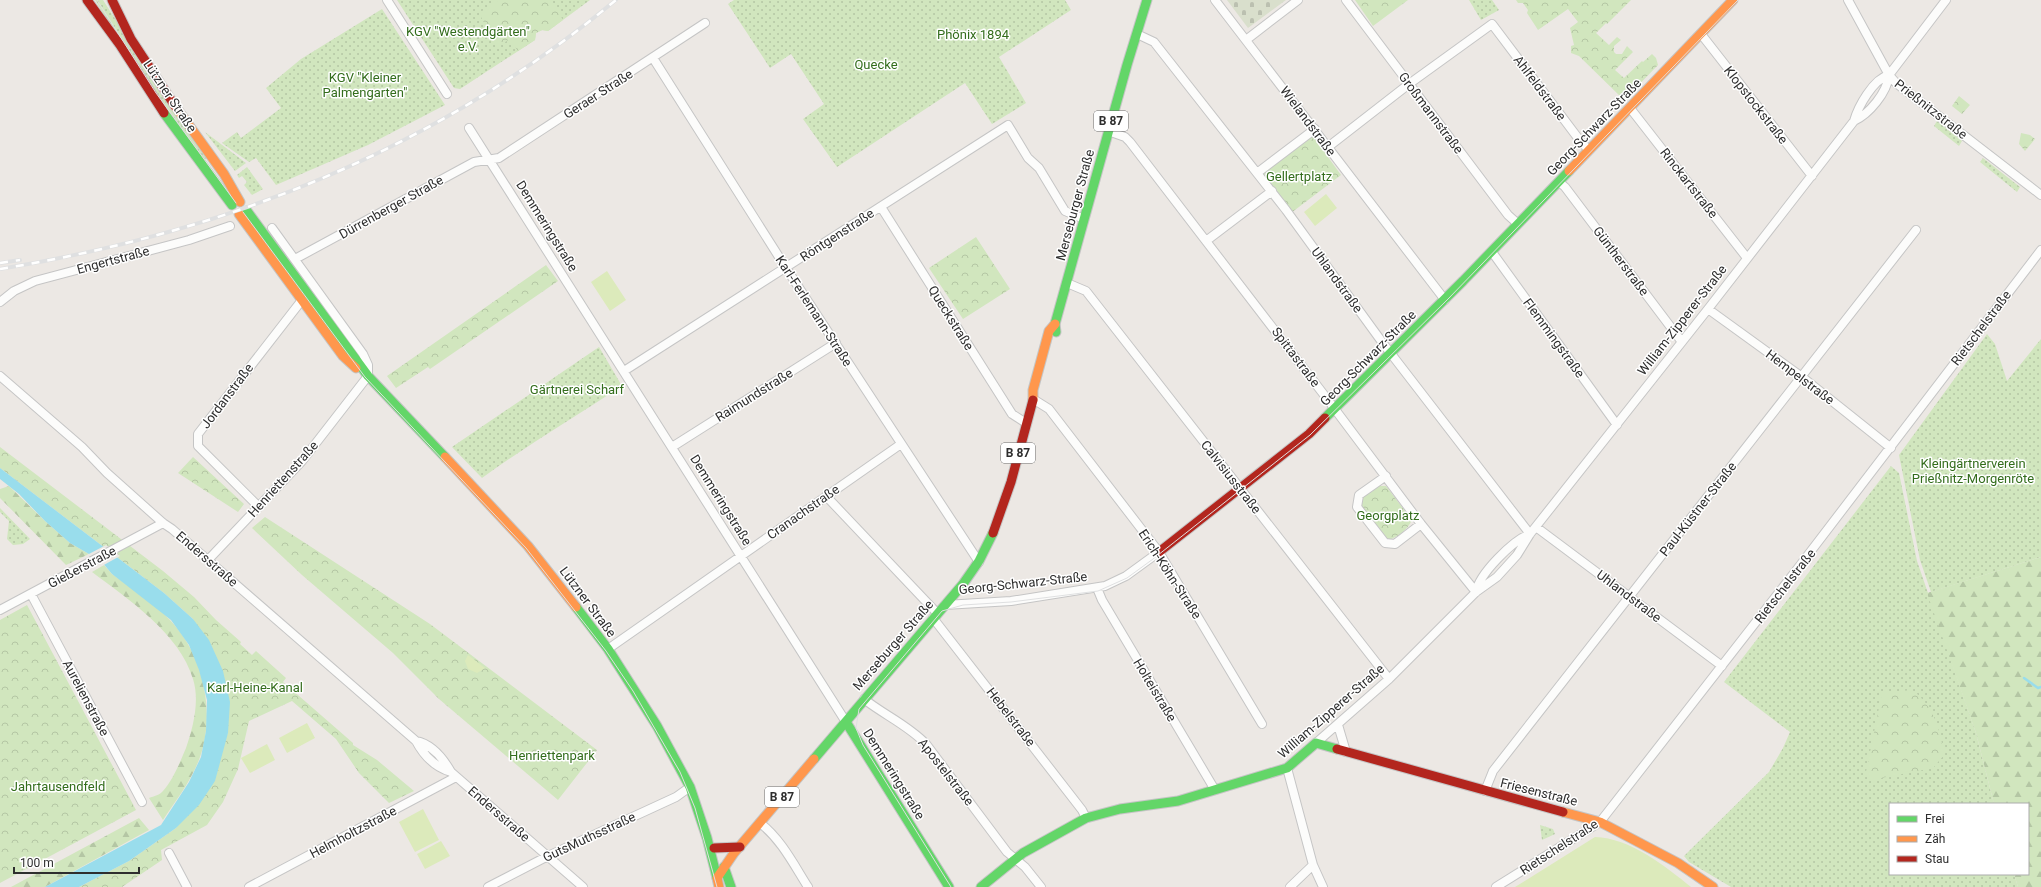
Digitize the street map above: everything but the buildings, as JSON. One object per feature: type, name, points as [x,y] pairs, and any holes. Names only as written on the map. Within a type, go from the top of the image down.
[{"type":"main road","name":"Lützner Straße","points":[[88,0],[120,45],[167,117],[236,203],[234,194],[224,174],[162,88],[131,39],[112,0]]},
{"type":"main road","name":"Merseburger Straße","points":[[716,878],[760,822],[846,722],[864,698],[945,605],[979,562],[988,545],[1002,506],[1033,399],[1037,396],[1046,374],[1056,331],[1055,324],[1108,131],[1147,0]]},
{"type":"main road","name":"Georg-Schwarz-Straße","points":[[1159,552],[1309,434],[1492,252],[1733,0]]},
{"type":"main road","name":"Lützner Straße","points":[[368,376],[353,366],[343,356],[302,300],[243,213],[368,376],[528,546],[608,649],[657,726],[690,787],[708,838],[719,887]]},
{"type":"main road","name":"Demmeringstraße","points":[[846,722],[948,887]]},
{"type":"main road","name":"William-Zipperer-Straße","points":[[981,887],[1015,859],[1051,836],[1086,818],[1120,809],[1178,800],[1287,768],[1316,743]]},
{"type":"main road","name":"Friesenstraße","points":[[1316,743],[1600,822],[1678,863],[1713,887]]},
{"type":"main road","points":[[708,838],[724,867],[731,887]]},
{"type":"main road","points":[[714,848],[724,849],[740,847]]},
{"type":"street","points":[[387,0],[448,94]]},
{"type":"street","name":"Wielandstraße","points":[[1215,0],[1445,300]]},
{"type":"street","points":[[1246,40],[1298,0]]},
{"type":"street","name":"Großmannstraße","points":[[1346,0],[1508,215],[1518,224]]},
{"type":"street","name":"Prießnitzstraße","points":[[1848,0],[1888,75],[1896,83],[2041,195]]},
{"type":"street","name":"William-Zipperer-Straße","points":[[1316,743],[1389,679],[1476,592],[1497,577],[1511,563],[1530,534],[1854,122],[1863,115],[1876,100],[1886,86],[1888,75],[1946,0]]},
{"type":"street","name":"Geraer Straße","points":[[489,159],[499,158],[654,58],[705,23]]},
{"type":"street","name":"Ahlfeldstraße","points":[[1409,84],[1492,24],[1581,142],[1589,150]]},
{"type":"street","name":"Uhlandstraße","points":[[1137,34],[1154,42],[1272,191],[1391,352],[1530,534]]},
{"type":"street","name":"Klopstockstraße","points":[[1701,34],[1812,176]]},
{"type":"street","name":"Karl-Ferlemann-Straße","points":[[654,58],[786,268],[979,562]]},
{"type":"street","points":[[1328,147],[1409,84]]},
{"type":"street","name":"Rinckartstraße","points":[[1630,108],[1747,258]]},
{"type":"street","name":"Röntgenstraße","points":[[624,371],[1008,125],[1028,158],[1039,168],[1065,211],[1084,219]]},
{"type":"street","name":"Demmeringstraße","points":[[469,128],[846,722]]},
{"type":"street","points":[[1257,173],[1315,129]]},
{"type":"street","name":"Spittastraße","points":[[1108,131],[1125,137],[1130,142],[1335,408],[1421,524],[1476,592]]},
{"type":"street","name":"Dürrenberger Straße","points":[[295,259],[474,162],[489,159]]},
{"type":"street","name":"Güntherstraße","points":[[1559,182],[1565,187],[1682,342]]},
{"type":"street","points":[[1206,241],[1272,191]]},
{"type":"street","name":"Queckstraße","points":[[881,207],[1012,414],[1026,423]]},
{"type":"street","name":"Engertstraße","points":[[0,302],[14,291],[35,281],[189,240],[230,226]]},
{"type":"street","points":[[272,228],[363,354],[368,365],[368,376]]},
{"type":"street","name":"Paul-Küstner-Straße","points":[[1485,791],[1493,771],[1916,230]]},
{"type":"street","name":"Rietschelstraße","points":[[1496,887],[1600,822],[1722,666],[2041,250]]},
{"type":"street","name":"Flemmingstraße","points":[[1492,252],[1617,424]]},
{"type":"street","name":"Calvisiusstraße","points":[[1067,283],[1086,291],[1389,679]]},
{"type":"street","name":"Jordanstraße","points":[[259,507],[198,446],[198,434],[302,300]]},
{"type":"street","name":"Hempelstraße","points":[[1708,309],[1802,377],[1890,448]]},
{"type":"street","name":"Raimundstraße","points":[[672,447],[836,343]]},
{"type":"street","name":"Endersstraße","points":[[0,376],[82,447],[106,473],[416,741],[423,754],[440,769],[454,774],[583,887]]},
{"type":"street","name":"Henriettenstraße","points":[[208,560],[302,461],[368,376]]},
{"type":"street","name":"Erich-Köhn-Straße","points":[[1033,399],[1049,409],[1159,552],[1262,724]]},
{"type":"street","name":"Cranachstraße","points":[[608,649],[901,444]]},
{"type":"street","points":[[1386,476],[1359,495],[1357,507],[1385,543],[1395,544],[1421,524]]},
{"type":"street","name":"Hebelstraße","points":[[826,496],[935,616],[1082,810],[1086,818]]},
{"type":"street","name":"Gießerstraße","points":[[0,610],[163,523]]},
{"type":"street","name":"Uhlandstraße","points":[[1536,527],[1722,666]]},
{"type":"street","name":"Georg-Schwarz-Straße","points":[[945,605],[1011,601],[1097,588],[1126,576],[1159,552]]},
{"type":"street","name":"Holteistraße","points":[[1097,588],[1102,600],[1215,790]]},
{"type":"street","name":"Aurelienstraße","points":[[31,594],[142,802]]},
{"type":"street","name":"Apostelstraße","points":[[864,698],[876,709],[914,731],[926,744],[1007,852],[1025,867],[1041,887]]},
{"type":"street","points":[[1338,725],[1346,752]]},
{"type":"street","points":[[1287,768],[1313,865],[1323,887]]},
{"type":"street","name":"Helmholtzstraße","points":[[249,887],[454,774]]},
{"type":"street","name":"GutsMuthsstraße","points":[[488,887],[548,856],[676,797],[690,787]]},
{"type":"street","points":[[760,822],[770,830],[779,842],[808,887]]},
{"type":"street","points":[[169,853],[187,887]]},
{"type":"street","points":[[1290,887],[1313,865]]},
{"type":"green space","points":[[95,0],[103,0],[160,89],[208,157],[202,161],[154,94]]},
{"type":"green space","name":"KGV \"Westendgärten\" e.V.","points":[[397,0],[590,0],[548,31],[542,30],[536,33],[535,40],[460,89],[454,88]]},
{"type":"green space","points":[[499,0],[551,0],[563,20],[548,31],[542,30],[536,33],[535,40],[518,51],[510,39],[497,47],[479,13]]},
{"type":"green space","name":"Quecke","points":[[734,0],[1065,0],[1071,10],[999,57],[1026,103],[992,124],[965,83],[837,167],[803,119],[824,104],[791,54],[770,68],[728,4]]},
{"type":"green space","points":[[1227,0],[1286,0],[1248,28]]},
{"type":"green space","points":[[1355,0],[1408,0],[1373,26]]},
{"type":"green space","points":[[1469,0],[1492,0],[1499,10],[1481,20]]},
{"type":"green space","points":[[1516,0],[1631,0],[1596,33],[1609,45],[1617,37],[1621,40],[1614,46],[1614,52],[1616,54],[1622,54],[1627,46],[1633,52],[1615,70],[1624,78],[1652,54],[1656,58],[1658,65],[1624,100],[1579,56],[1571,53],[1571,46],[1574,45],[1570,28],[1578,22],[1568,9],[1538,30],[1527,13],[1528,10],[1523,3],[1518,3]]},
{"type":"green space","name":"KGV \"Kleiner Palmengarten\"","points":[[382,9],[445,105],[368,145],[276,185],[256,158],[249,162],[222,143],[237,132],[241,138],[281,108],[266,88],[301,59]]},
{"type":"green space","points":[[1959,96],[1970,105],[1962,114],[1952,106]]},
{"type":"green space","points":[[1937,121],[1962,141],[1959,146],[1934,126]]},
{"type":"green space","points":[[205,132],[246,163],[235,171]]},
{"type":"green space","points":[[2021,133],[2030,135],[2035,139],[2025,151],[2019,144]]},
{"type":"green space","name":"Gellertplatz","points":[[1312,135],[1341,175],[1291,213],[1261,175]]},
{"type":"green space","points":[[1983,158],[2020,187],[2017,192],[1980,162]]},
{"type":"green space","points":[[247,167],[263,189],[252,195],[244,185],[247,182],[242,176],[239,178],[237,175]]},
{"type":"green space","points":[[1326,194],[1337,208],[1315,226],[1304,212]]},
{"type":"green space","points":[[976,237],[1010,289],[963,319],[929,268]]},
{"type":"green space","points":[[546,265],[558,281],[430,369],[428,367],[396,388],[387,376]]},
{"type":"green space","points":[[607,271],[626,300],[610,311],[591,282]]},
{"type":"green space","name":"Kleingärtnerverein Prießnitz-Morgenröte","points":[[1987,334],[1995,344],[2007,381],[2041,339],[2041,557],[1931,592],[1920,560],[1899,455]]},
{"type":"green space","name":"Gärtnerei Scharf","points":[[599,347],[622,386],[482,478],[452,447]]},
{"type":"green space","name":"Karl-Heine-Kanal","points":[[0,447],[163,571],[194,597],[216,620],[241,642],[240,644],[252,655],[256,651],[286,678],[283,682],[353,743],[353,745],[377,760],[414,791],[389,803],[359,773],[336,739],[292,701],[249,721],[238,769],[223,802],[207,825],[161,850],[162,860],[122,887],[79,887],[129,861],[176,828],[228,733],[193,619],[164,593],[0,468]]},
{"type":"green space","points":[[193,457],[244,504],[238,512],[178,473]]},
{"type":"green space","points":[[1891,466],[1899,473],[1917,561],[1976,733],[1994,803],[1889,803],[1889,875],[2014,875],[2018,887],[1731,887],[1689,862],[1684,856],[1769,772],[1783,748],[1790,732],[1724,682]]},
{"type":"green space","points":[[9,486],[70,543],[89,554],[66,565],[0,498],[0,489]]},
{"type":"green space","name":"Georgplatz","points":[[1379,486],[1386,486],[1412,520],[1402,533],[1388,540],[1361,505],[1362,497]]},
{"type":"green space","points":[[0,508],[30,539],[23,544],[13,545],[7,539],[9,521],[0,512]]},
{"type":"green space","name":"Henriettenpark","points":[[265,517],[430,624],[597,750],[558,800],[439,699],[393,653],[302,575],[252,528]]},
{"type":"green space","points":[[2041,557],[2041,887],[2018,887],[2014,875],[2029,875],[2029,803],[1994,803],[1976,733],[1927,593]]},
{"type":"green space","points":[[104,565],[112,574],[142,595],[156,607],[181,633],[198,666],[203,684],[207,721],[205,740],[200,757],[188,782],[163,820],[149,798],[160,794],[167,787],[186,748],[195,714],[195,687],[186,663],[177,647],[165,632],[136,606],[92,572]]},
{"type":"green space","name":"Jahrtausendfeld","points":[[27,605],[136,810],[0,883],[0,620]]},
{"type":"green space","points":[[468,655],[485,668],[477,673],[468,669],[465,661]]},
{"type":"green space","points":[[1912,690],[1926,703],[1935,719],[1944,755],[1933,768],[1871,780],[1866,772],[1882,693]]},
{"type":"green space","points":[[307,723],[315,738],[287,753],[279,738]]},
{"type":"green space","points":[[267,744],[275,760],[250,773],[241,758]]},
{"type":"green space","points":[[423,809],[439,840],[415,852],[399,822]]},
{"type":"green space","points":[[139,818],[149,830],[45,887],[11,887]]},
{"type":"green space","points":[[1540,825],[1553,829],[1555,834],[1542,840]]},
{"type":"green space","points":[[1595,837],[1621,842],[1646,854],[1670,870],[1691,887],[1515,887]]},
{"type":"green space","points":[[441,841],[450,856],[425,869],[417,854]]},
{"type":"water","points":[[0,468],[164,593],[193,619],[209,640],[223,671],[230,702],[228,733],[215,781],[199,805],[176,828],[129,861],[79,887],[45,887],[161,825],[189,782],[201,757],[206,731],[207,700],[199,670],[189,645],[171,620],[112,574],[101,561],[70,543],[45,521],[19,494],[0,479]]},
{"type":"pier","points":[[106,545],[120,556],[102,566],[87,555]]},
{"type":"waterway","points":[[2024,678],[2038,688],[2041,687]]},
{"type":"tram line","points":[[97,0],[156,93],[236,203]]},
{"type":"tram line","points":[[951,887],[863,745],[856,728],[859,709],[942,611],[963,605],[1011,602],[1098,591],[1127,578],[1153,559],[1310,435],[1448,299],[1738,0]]},
{"type":"tram line","points":[[243,212],[365,377],[526,548],[606,651],[633,691],[680,772],[695,808],[717,887]]},
{"type":"railway","points":[[0,269],[85,253],[168,232],[248,207],[326,176],[402,141],[475,100],[547,53],[616,0]]},
{"type":"railway","points":[[0,263],[20,260]]},
{"type":"traffic: fast","points":[[1056,332],[1055,324],[1127,65],[1147,0]]},
{"type":"traffic: fast","points":[[164,113],[232,205]]},
{"type":"traffic: fast","points":[[1325,418],[1463,281],[1569,171]]},
{"type":"traffic: fast","points":[[247,211],[368,376],[445,457]]},
{"type":"traffic: fast","points":[[814,759],[963,584],[979,561],[993,533]]},
{"type":"traffic: fast","points":[[576,607],[608,649],[657,726],[690,787],[707,838],[717,878]]},
{"type":"traffic: fast","points":[[846,722],[949,887]]},
{"type":"traffic: fast","points":[[981,887],[1023,853],[1086,818],[1120,809],[1178,801],[1287,768],[1316,743],[1337,749]]},
{"type":"traffic: fast","points":[[724,867],[731,887]]},
{"type":"traffic: slow","points":[[1569,171],[1733,0]]},
{"type":"traffic: slow","points":[[175,106],[224,174],[240,202]]},
{"type":"traffic: slow","points":[[239,214],[343,356],[356,368]]},
{"type":"traffic: slow","points":[[1033,400],[1033,390],[1049,331],[1055,324]]},
{"type":"traffic: slow","points":[[445,457],[528,546],[576,607]]},
{"type":"traffic: slow","points":[[719,887],[717,878],[734,853],[814,759]]},
{"type":"traffic: slow","points":[[1563,812],[1600,822],[1678,863],[1713,887]]},
{"type":"traffic: jam","points":[[87,0],[120,45],[164,113]]},
{"type":"traffic: jam","points":[[112,0],[131,39],[175,106]]},
{"type":"traffic: jam","points":[[993,533],[1011,482],[1033,400]]},
{"type":"traffic: jam","points":[[1159,552],[1309,434],[1325,418]]},
{"type":"traffic: jam","points":[[1337,749],[1563,812]]},
{"type":"traffic: jam","points":[[714,848],[740,847]]},
{"type":"park label","name":"Phönix 1894","points":[[973,34]]}]
